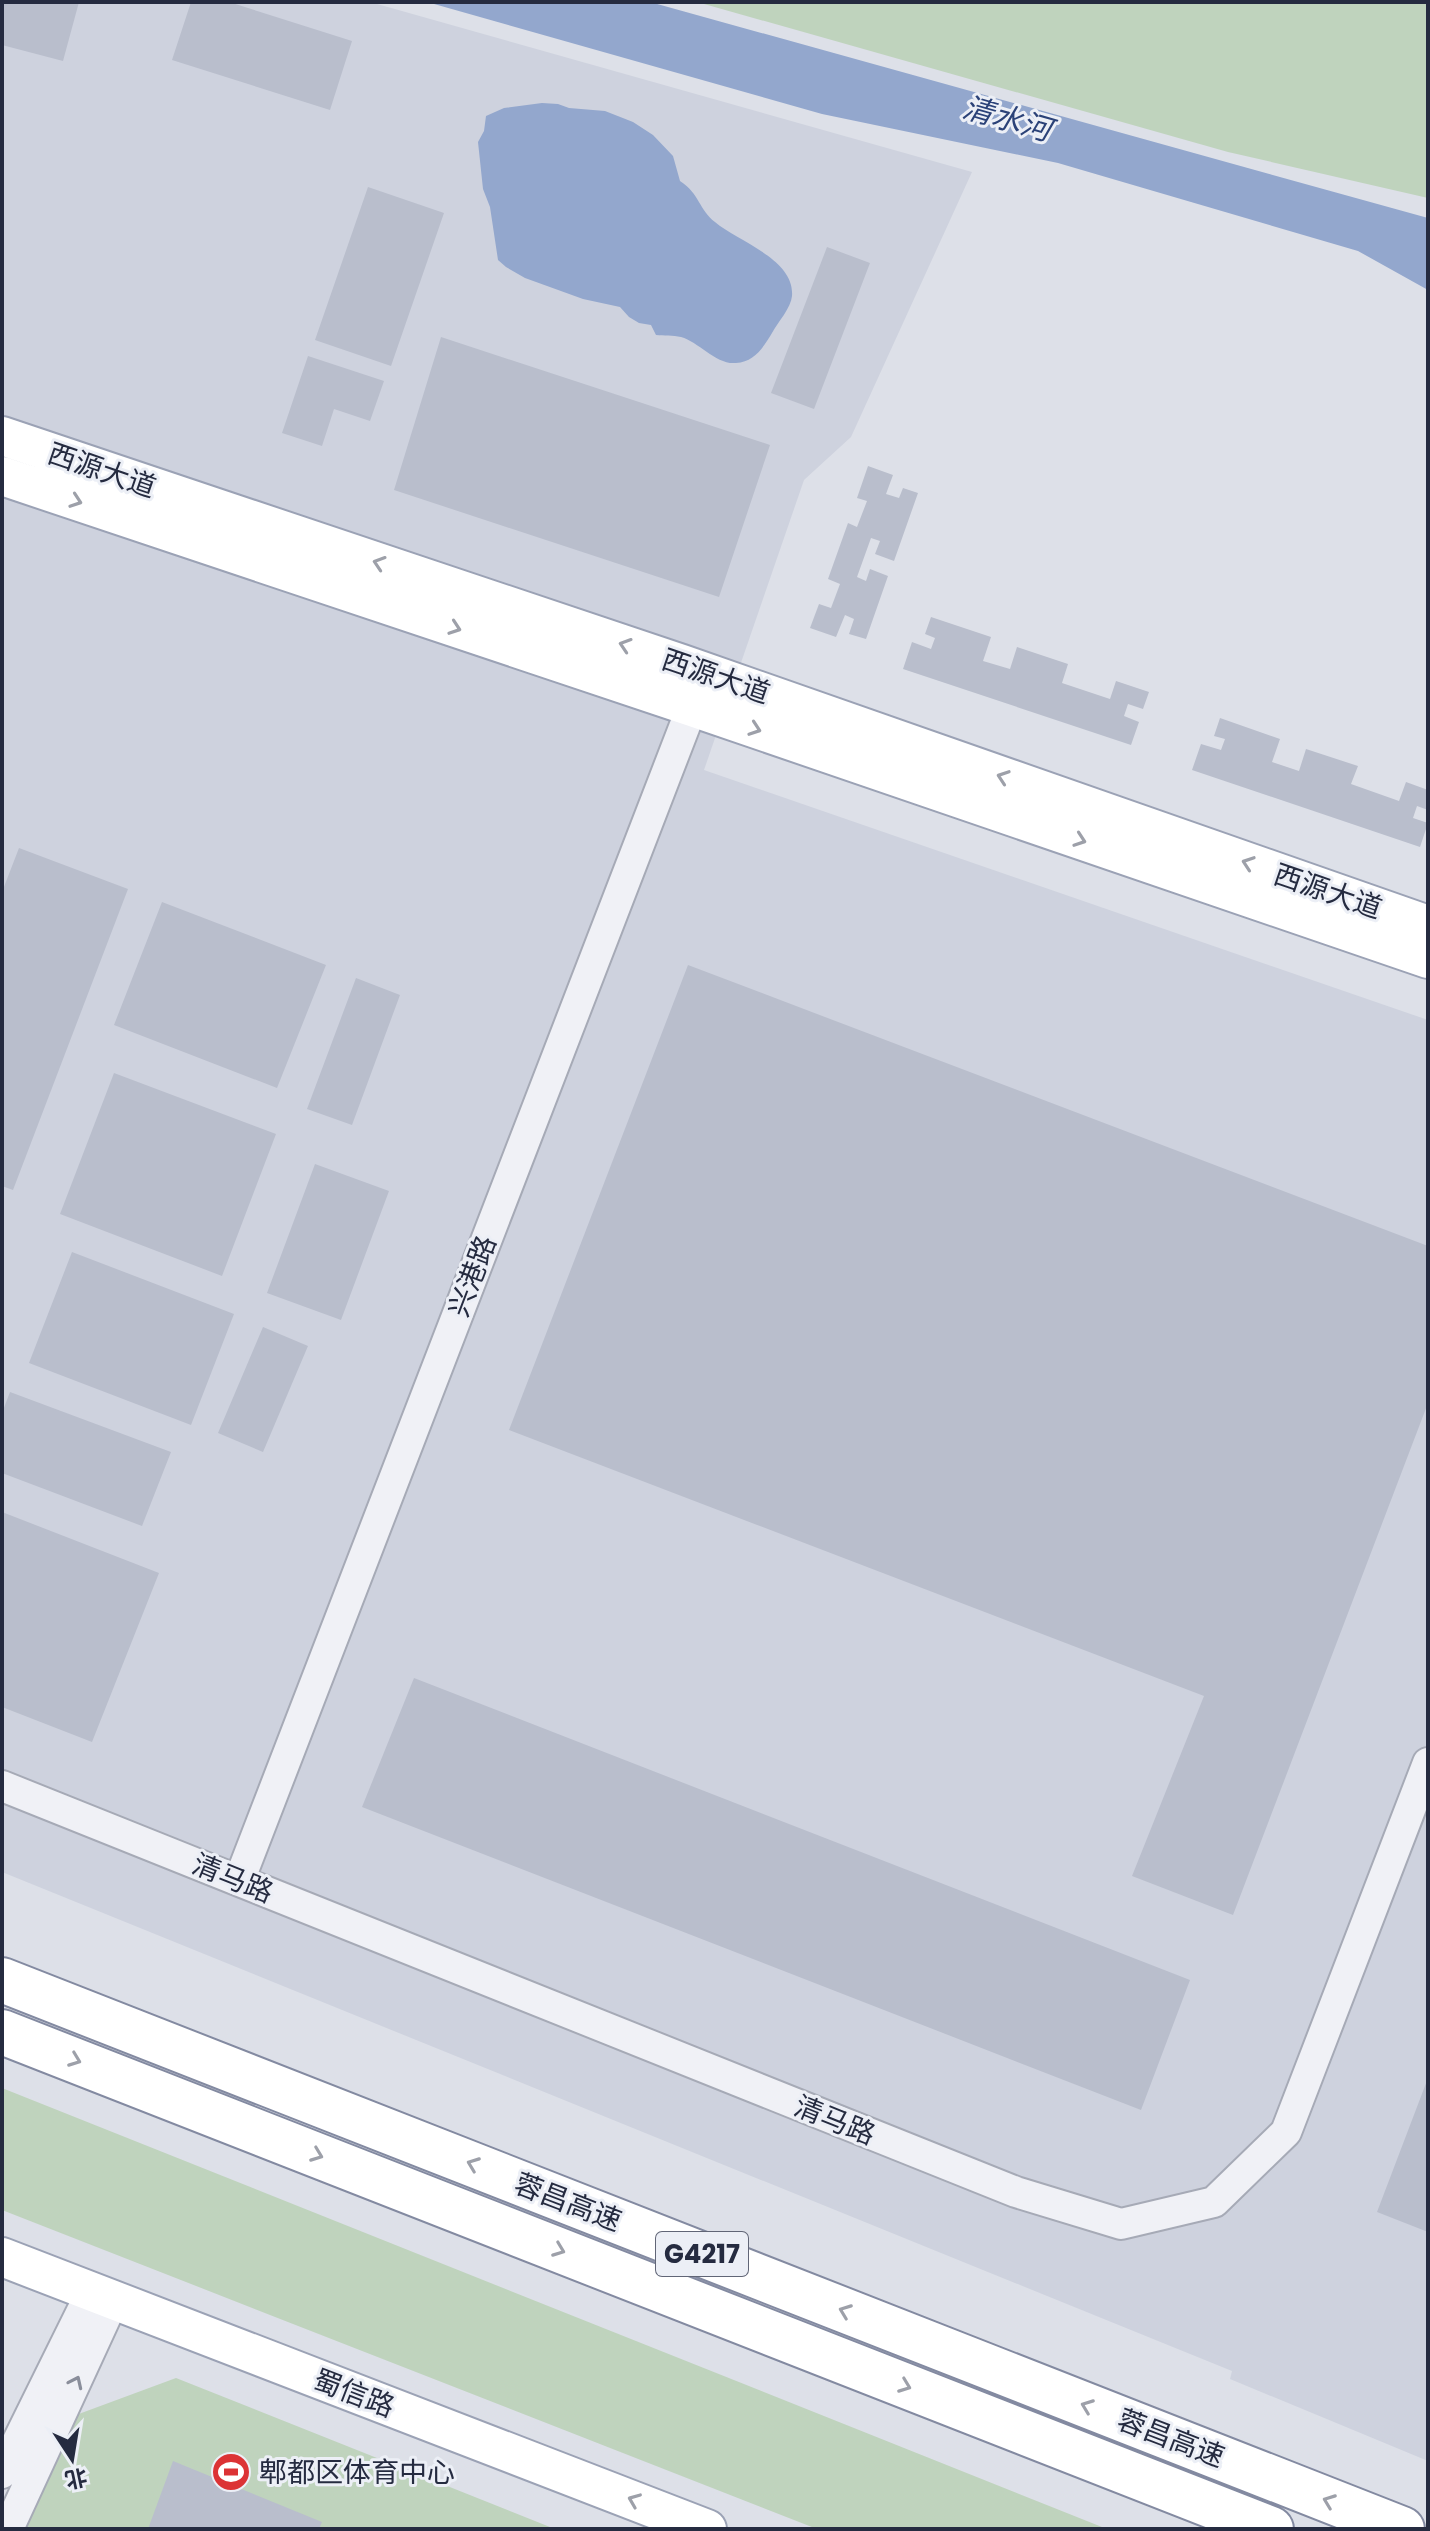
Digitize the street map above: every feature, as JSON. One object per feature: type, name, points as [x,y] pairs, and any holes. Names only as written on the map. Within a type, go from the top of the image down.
[{"type":"highway","name":"蓉昌高速","points":[[2,1980],[1402,2529]]},
{"type":"highway","name":"蓉昌高速","points":[[2,2032],[1271,2529]]},
{"type":"main road","name":"西源大道","points":[[2,436],[705,672],[1428,925]]},
{"type":"main road","name":"西源大道","points":[[2,476],[692,707],[1428,959]]},
{"type":"main road","name":"蜀信路","points":[[2,2257],[97,2307],[636,2529]]},
{"type":"main road","name":"蜀信路","points":[[2,2281],[97,2307],[707,2529]]},
{"type":"street","name":"兴港路","points":[[239,1881],[705,672]]},
{"type":"street","name":"清马路","points":[[2,1786],[1016,2192],[1121,2224],[1214,2202],[1286,2132],[1428,1763]]},
{"type":"street","points":[[2,2473],[28,2418],[97,2307]]},
{"type":"street","points":[[8,2529],[97,2307]]},
{"type":"shaded area","points":[[2,2],[370,2],[972,172],[851,437],[804,480],[704,770],[1428,1020],[1428,2461],[1230,2379],[1232,2371],[2,1872]]},
{"type":"green space","points":[[697,2],[1428,2],[1428,198],[1228,152]]},
{"type":"green space","points":[[2,2088],[1107,2529],[817,2529],[2,2210]]},
{"type":"green space","name":"郫都区体育中心","points":[[176,2378],[555,2529],[23,2529],[76,2415]]},
{"type":"water","name":"清水河","points":[[427,2],[650,2],[1428,218],[1428,290],[1358,251],[1058,163],[822,114]]},
{"type":"water","points":[[542,103],[605,111],[633,122],[653,135],[673,156],[680,181],[692,191],[710,217],[775,261],[790,283],[791,301],[765,344],[753,357],[729,363],[681,337],[656,335],[651,325],[639,323],[620,307],[583,299],[525,278],[498,260],[490,207],[483,189],[478,142],[484,131],[486,116],[504,108]]},
{"type":"building","points":[[2,2],[79,2],[63,61],[2,45]]},
{"type":"building","points":[[191,2],[229,2],[352,41],[330,110],[172,60]]},
{"type":"building","points":[[368,187],[444,213],[391,366],[315,340]]},
{"type":"building","points":[[827,247],[870,263],[814,409],[771,393]]},
{"type":"building","points":[[441,337],[770,445],[719,597],[394,490]]},
{"type":"building","points":[[308,356],[384,381],[370,421],[334,409],[322,446],[282,433]]},
{"type":"building","points":[[868,466],[893,475],[886,494],[899,498],[903,488],[918,493],[894,561],[875,554],[880,541],[871,538],[857,577],[866,581],[870,569],[888,576],[866,639],[849,634],[854,619],[845,615],[836,637],[810,628],[819,604],[831,608],[840,584],[828,579],[848,523],[857,527],[867,501],[857,498]]},
{"type":"building","points":[[931,617],[991,637],[983,661],[1010,669],[1017,647],[1068,664],[1062,683],[1110,699],[1116,681],[1149,692],[1143,709],[1128,704],[1124,716],[1139,722],[1131,745],[903,669],[912,642],[931,649],[935,638],[925,634]]},
{"type":"building","points":[[1220,718],[1280,739],[1272,762],[1299,771],[1306,749],[1358,766],[1351,784],[1399,801],[1406,782],[1428,790],[1428,810],[1417,806],[1413,818],[1428,823],[1420,847],[1192,770],[1201,744],[1221,750],[1225,739],[1214,736]]},
{"type":"building","points":[[19,848],[128,889],[13,1190],[2,1186],[2,892]]},
{"type":"building","points":[[162,902],[326,965],[277,1088],[114,1025]]},
{"type":"building","points":[[688,965],[1428,1246],[1428,1403],[1233,1915],[1132,1876],[1204,1696],[509,1430]]},
{"type":"building","points":[[356,978],[400,995],[352,1125],[307,1109]]},
{"type":"building","points":[[114,1073],[276,1134],[222,1276],[60,1214]]},
{"type":"building","points":[[315,1164],[389,1191],[341,1320],[267,1293]]},
{"type":"building","points":[[72,1252],[234,1314],[191,1425],[29,1363]]},
{"type":"building","points":[[263,1327],[308,1346],[263,1452],[218,1433]]},
{"type":"building","points":[[10,1392],[171,1452],[142,1526],[2,1473],[2,1413]]},
{"type":"building","points":[[2,1512],[159,1573],[92,1742],[2,1707]]},
{"type":"building","points":[[414,1678],[1190,1980],[1141,2110],[362,1807]]},
{"type":"building","points":[[1428,2078],[1428,2232],[1377,2212]]},
{"type":"building","points":[[173,2461],[322,2522],[319,2529],[148,2529]]},
{"type":"place","name":"郫都区体育中心","points":[[231,2472]]}]
